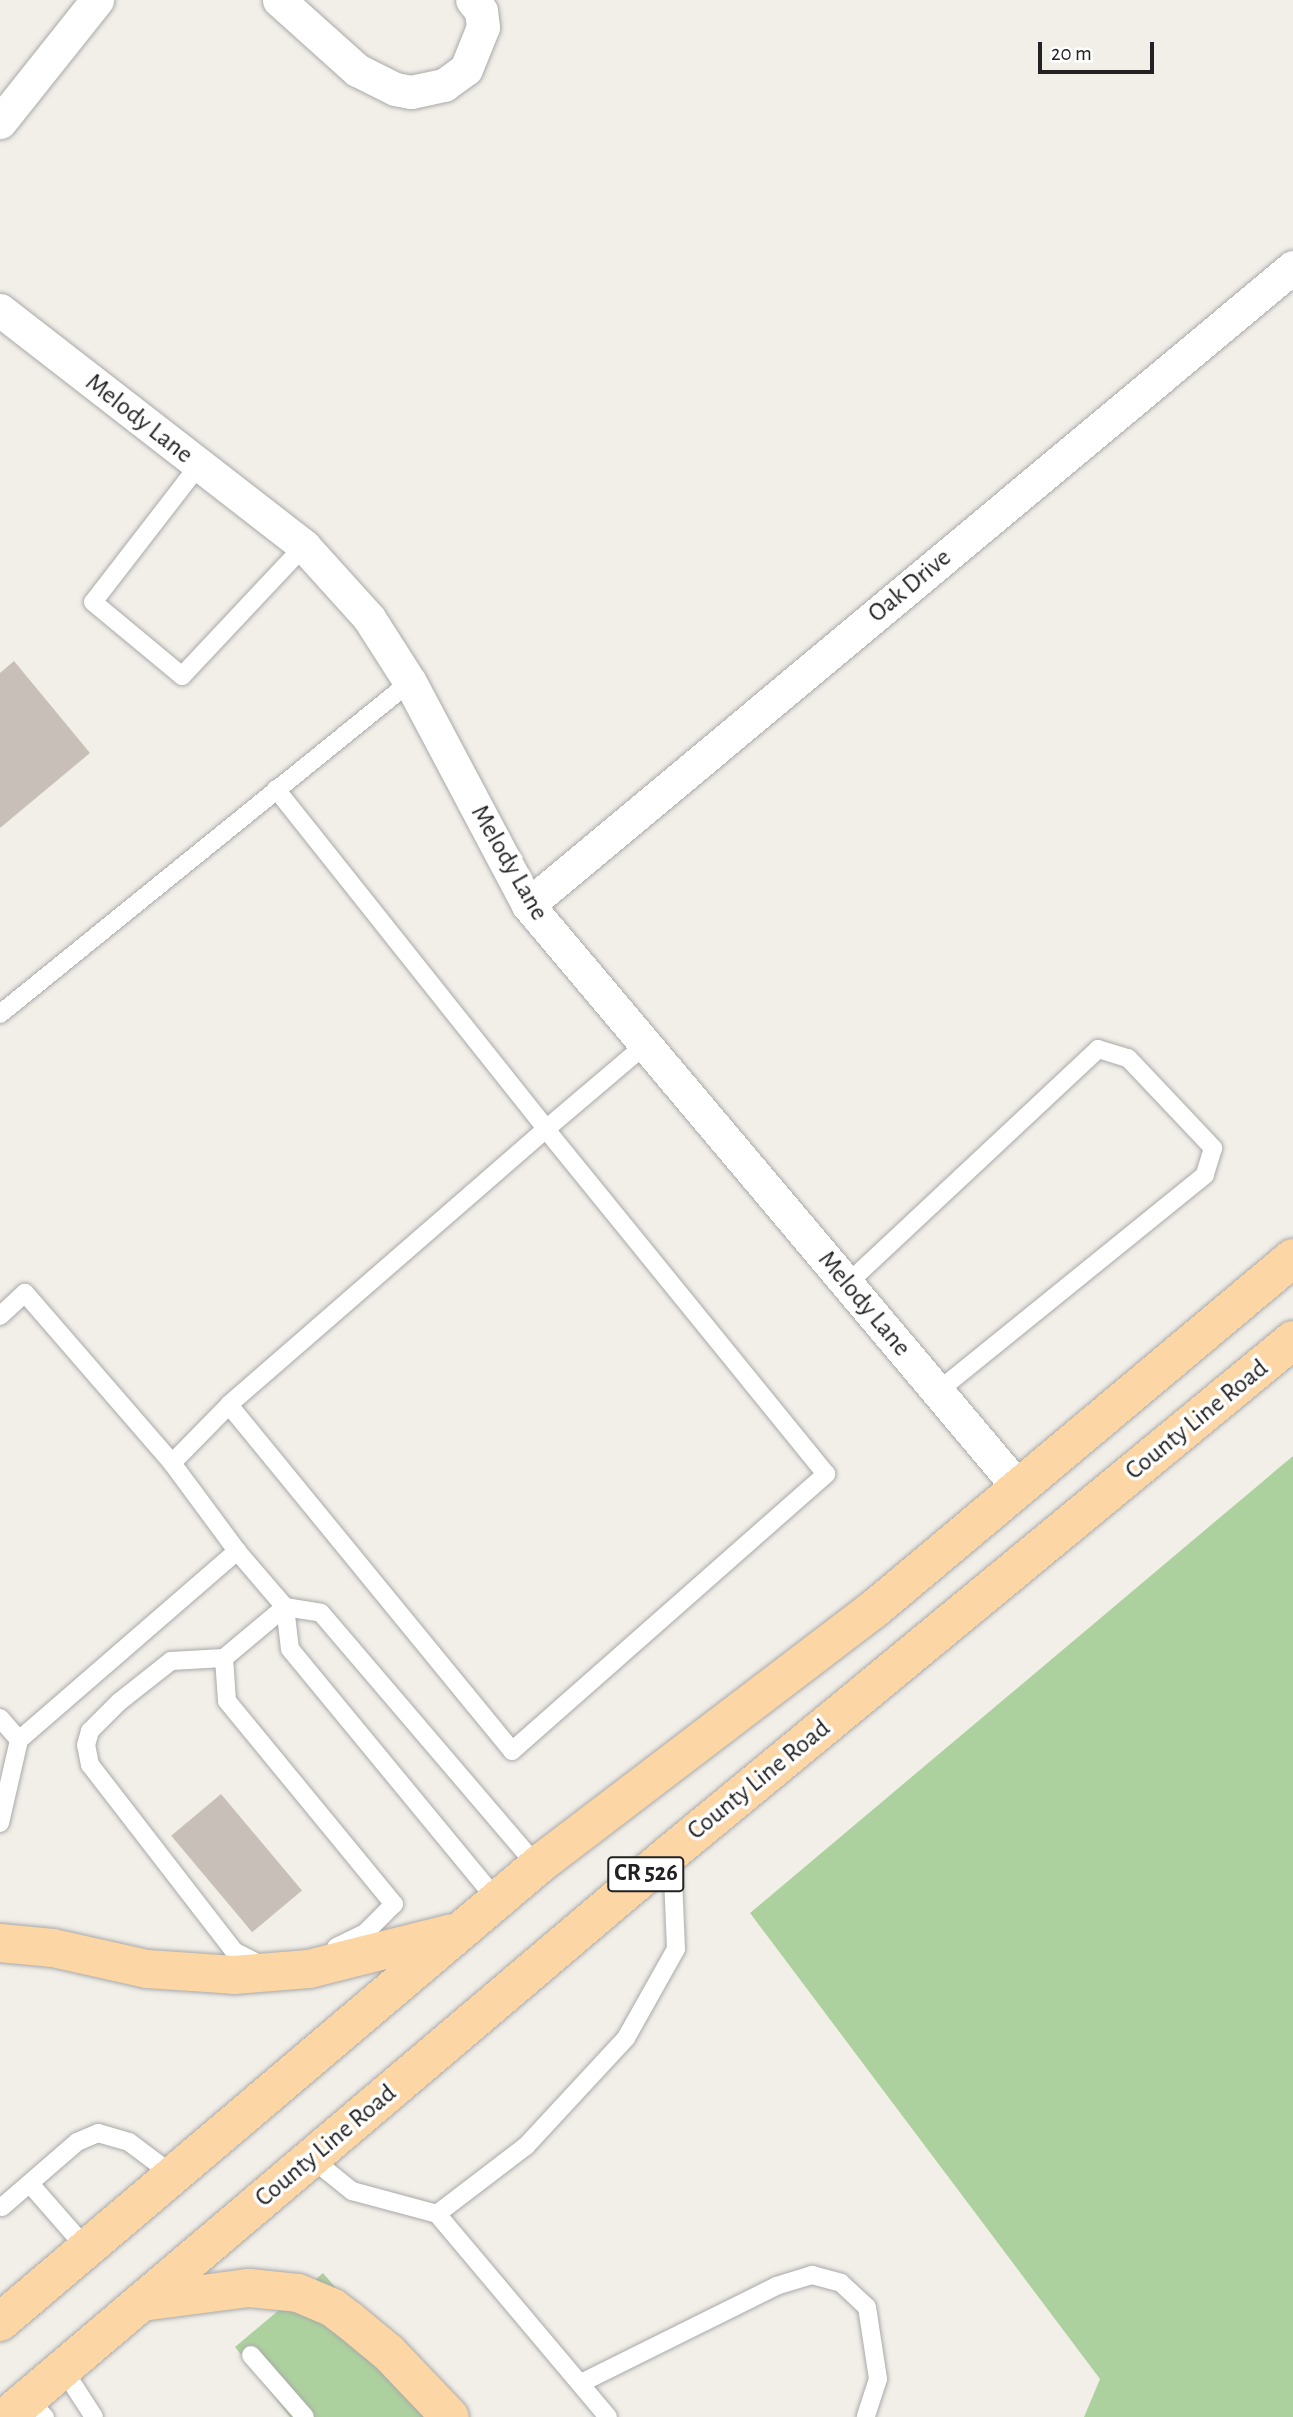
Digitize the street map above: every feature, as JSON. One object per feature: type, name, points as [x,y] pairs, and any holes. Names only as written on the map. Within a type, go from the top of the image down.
[{"type":"main road","name":"CR 526","points":[[0,2322],[537,1866],[873,1609],[1293,1258]]},
{"type":"main road","name":"County Line Road","points":[[27,2411],[63,2369],[672,1852],[1293,1340]]},
{"type":"main road","points":[[0,1943],[53,1948],[147,1969],[234,1975],[309,1969],[461,1931]]},
{"type":"main road","points":[[142,2302],[249,2288],[299,2293],[333,2308],[379,2345],[450,2417]]},
{"type":"street","points":[[0,122],[97,0]]},
{"type":"street","points":[[279,0],[357,70],[395,89],[411,92],[444,85],[466,69],[483,27],[481,11],[472,0]]},
{"type":"street","name":"Oak Drive","points":[[528,905],[1293,267]]},
{"type":"street","name":"Melody Lane","points":[[0,310],[304,546],[369,618],[410,682],[528,905],[1018,1487]]},
{"type":"lane","points":[[199,465],[93,602],[182,676],[304,546]]},
{"type":"lane","points":[[0,1014],[410,682]]},
{"type":"lane","points":[[229,1405],[512,1751],[826,1474],[546,1129],[276,789]]},
{"type":"lane","points":[[172,1463],[229,1405],[644,1046]]},
{"type":"lane","points":[[847,1284],[1098,1049],[1128,1058],[1213,1148],[1205,1175],[938,1391]]},
{"type":"lane","points":[[0,1316],[25,1293],[172,1463],[237,1551],[285,1607],[290,1649],[497,1900]]},
{"type":"lane","points":[[0,1823],[19,1740],[237,1551]]},
{"type":"lane","points":[[224,1658],[227,1701],[394,1904],[365,1933],[315,1958],[266,1965],[247,1961],[234,1951],[90,1765],[86,1745],[90,1731],[119,1702],[171,1661],[224,1658],[285,1607],[321,1613],[537,1866]]},
{"type":"lane","points":[[0,1718],[19,1740]]},
{"type":"lane","points":[[437,2214],[526,2146],[626,2038],[676,1949],[672,1852]]},
{"type":"lane","points":[[2,2207],[32,2185],[77,2142],[99,2133],[129,2142],[173,2175]]},
{"type":"lane","points":[[311,2158],[352,2191],[437,2214],[583,2382],[608,2417]]},
{"type":"lane","points":[[32,2185],[87,2249]]},
{"type":"lane","points":[[583,2382],[776,2286],[812,2275],[841,2283],[867,2307],[878,2379],[866,2417]]},
{"type":"lane","points":[[251,2355],[305,2417]]},
{"type":"lane","points":[[63,2369],[94,2417]]},
{"type":"green space","points":[[1293,1456],[1293,2417],[1084,2417],[1100,2379],[750,1913]]},
{"type":"green space","points":[[323,2273],[445,2417],[290,2417],[235,2347]]},
{"type":"building","points":[[14,661],[90,753],[0,828],[0,673]]},
{"type":"building","points":[[221,1794],[302,1891],[252,1932],[171,1836]]}]
